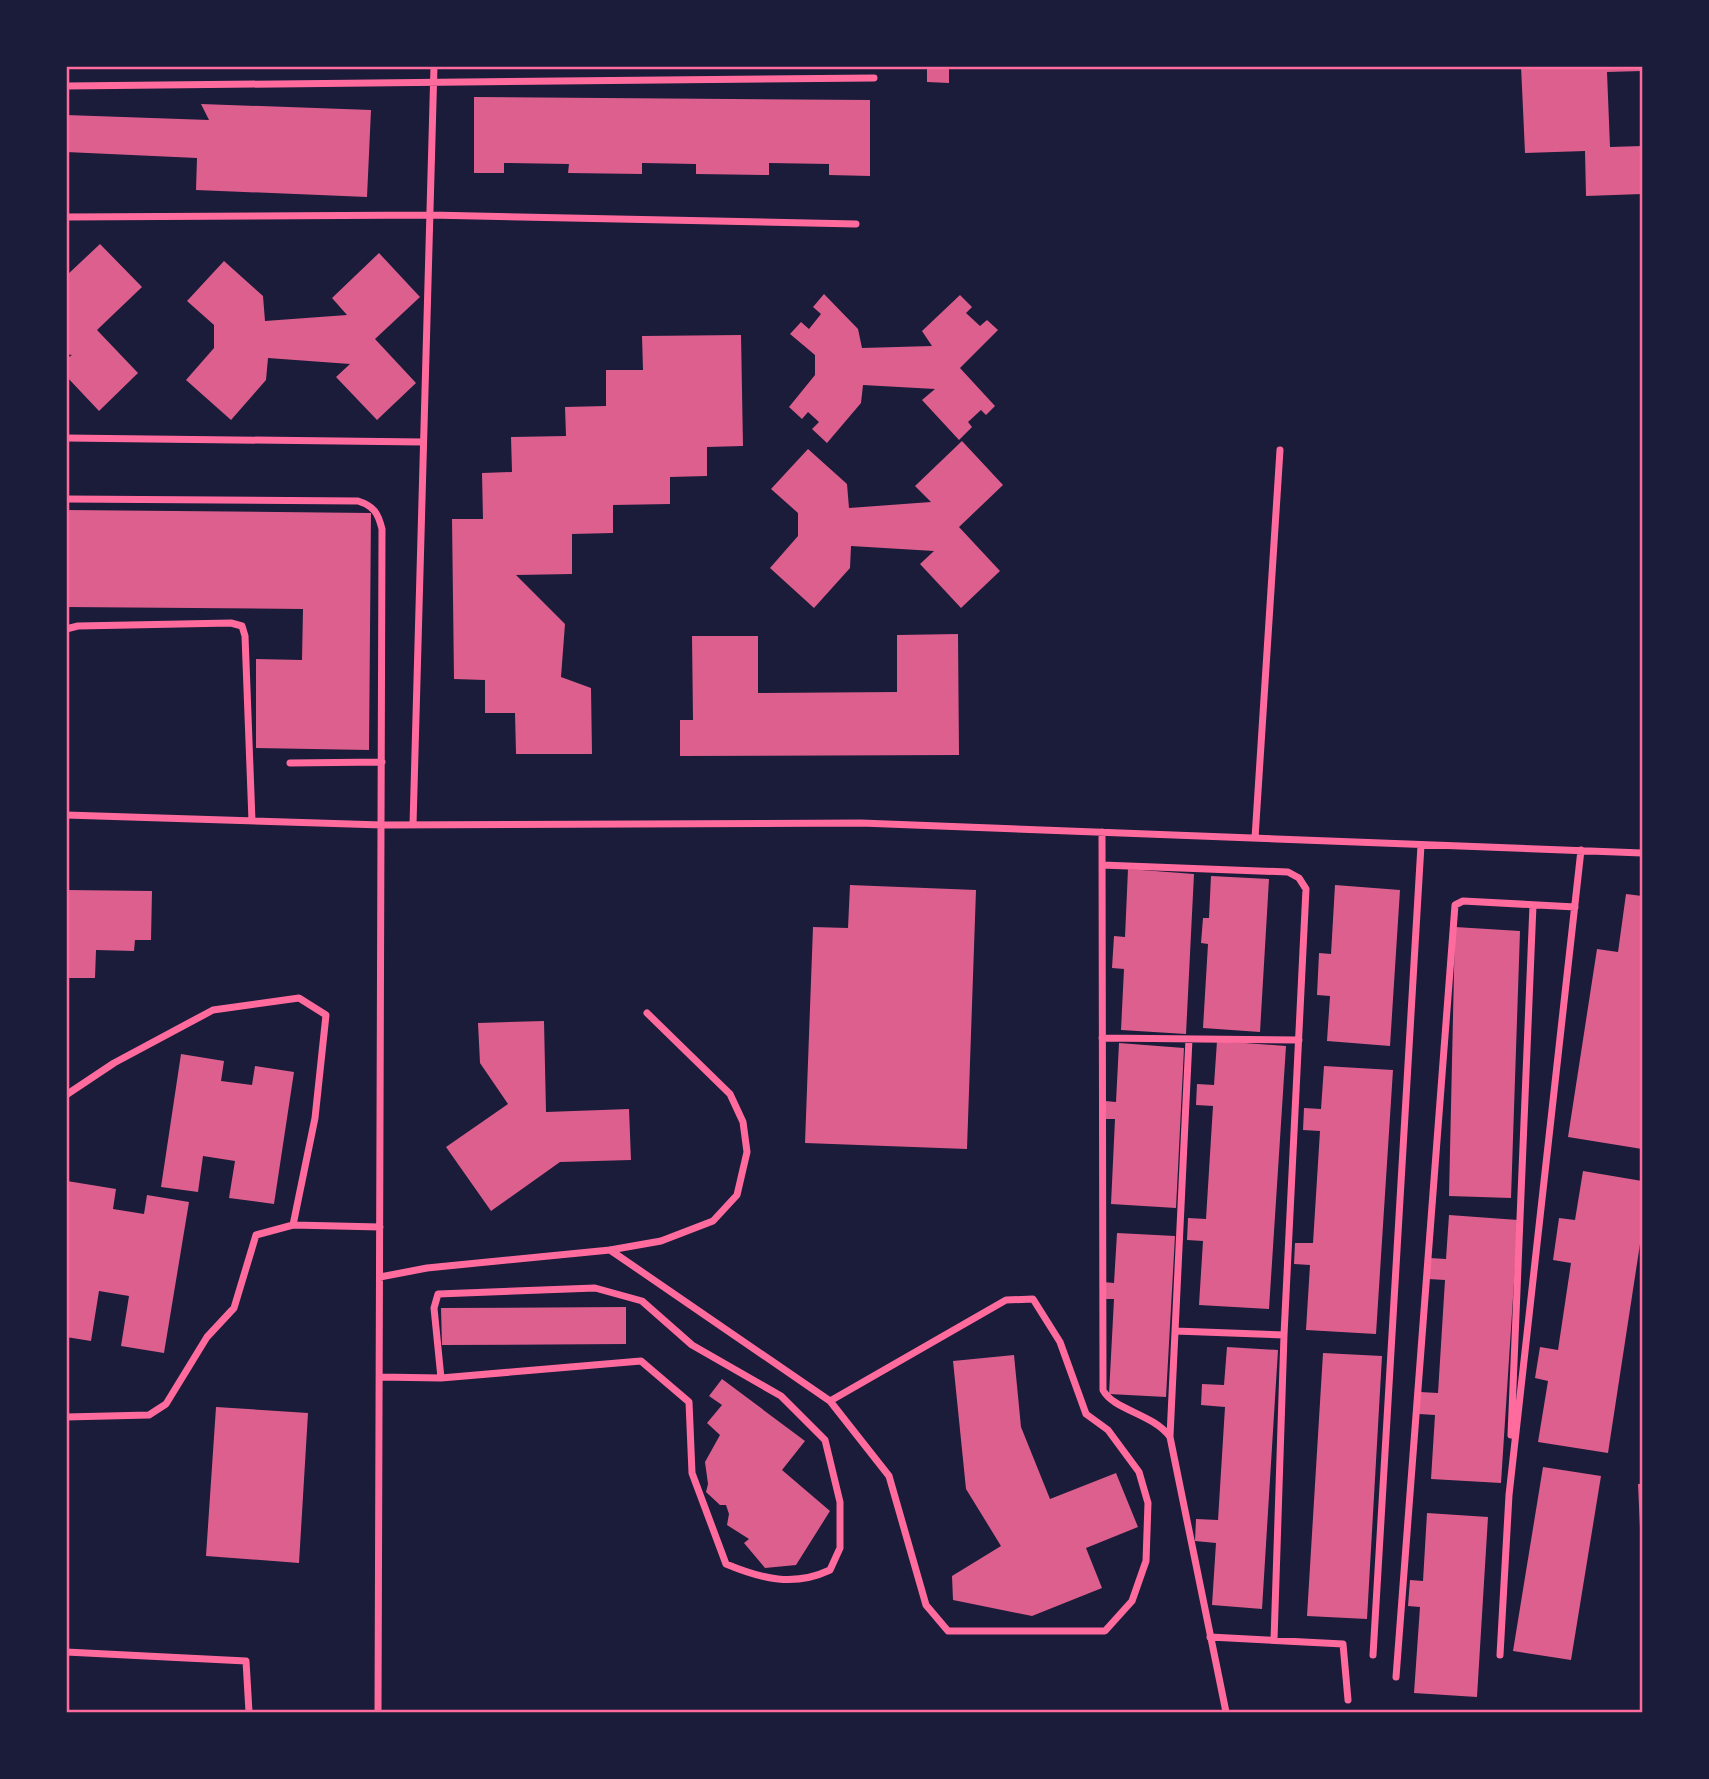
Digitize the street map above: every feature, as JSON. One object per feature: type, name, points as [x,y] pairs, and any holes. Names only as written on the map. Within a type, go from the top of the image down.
[{"type":"street","points":[[413,825],[434,66]]},
{"type":"street","points":[[66,86],[874,78]]},
{"type":"street","points":[[66,217],[429,215],[856,224]]},
{"type":"street","points":[[66,438],[424,442]]},
{"type":"street","points":[[1255,838],[1280,450]]},
{"type":"street","points":[[66,499],[358,501],[374,508],[382,529],[378,1713]]},
{"type":"street","points":[[66,629],[78,625],[237,623],[242,626],[245,636],[251,821]]},
{"type":"street","points":[[289,763],[382,762]]},
{"type":"street","points":[[66,815],[382,825],[861,823],[1643,853]]},
{"type":"street","points":[[1102,832],[1103,1390],[1111,1399],[1152,1419],[1170,1437]]},
{"type":"street","points":[[1373,1655],[1421,845]]},
{"type":"street","points":[[1509,1495],[1581,850]]},
{"type":"street","points":[[1102,865],[1288,872],[1299,878],[1307,897],[1284,1335],[1274,1640]]},
{"type":"street","points":[[1396,1677],[1455,905],[1463,901],[1575,907]]},
{"type":"street","points":[[1500,1655],[1533,905]]},
{"type":"street","points":[[66,1095],[114,1063],[213,1010],[299,998],[326,1015],[315,1118],[293,1226]]},
{"type":"street","points":[[380,1277],[427,1268],[610,1250],[661,1241],[712,1221],[737,1195],[747,1152],[743,1122],[730,1094],[647,1013]]},
{"type":"street","points":[[1102,1038],[1299,1040]]},
{"type":"street","points":[[1189,1038],[1170,1437],[1226,1713]]},
{"type":"street","points":[[66,1417],[149,1415],[166,1404],[206,1337],[234,1308],[256,1235],[293,1226],[380,1227]]},
{"type":"street","points":[[610,1250],[830,1401],[889,1476],[926,1605],[948,1631],[1105,1631],[1132,1601],[1146,1561],[1148,1503],[1139,1472],[1108,1430],[1086,1414],[1060,1342],[1033,1298],[1006,1300],[830,1401]]},
{"type":"street","points":[[379,1377],[441,1378],[641,1361],[690,1402],[692,1474],[726,1564],[755,1576],[808,1580],[830,1570],[840,1548],[840,1503],[825,1440],[781,1396],[692,1345],[642,1301],[595,1288],[439,1294],[434,1308],[441,1378]]},
{"type":"street","points":[[1175,1331],[1284,1335]]},
{"type":"street","points":[[1210,1637],[1343,1644],[1348,1700]]},
{"type":"street","points":[[66,1652],[246,1661],[249,1713]]},
{"type":"building","points":[[927,66],[949,66],[949,83],[927,82]]},
{"type":"building","points":[[1521,66],[1642,66],[1642,71],[1607,72],[1610,147],[1642,146],[1642,194],[1586,196],[1585,151],[1525,153]]},
{"type":"building","points":[[474,97],[870,100],[870,176],[829,175],[829,164],[769,163],[769,175],[696,174],[696,164],[642,163],[642,174],[568,173],[569,164],[504,163],[504,173],[474,173]]},
{"type":"building","points":[[201,104],[371,110],[367,197],[196,190],[197,158],[66,152],[66,115],[209,120]]},
{"type":"building","points":[[100,244],[142,287],[97,330],[138,373],[99,411],[66,376],[66,359],[72,355],[66,354],[66,305],[69,305],[66,276]]},
{"type":"building","points":[[379,253],[420,297],[375,339],[416,383],[377,420],[336,377],[350,364],[268,358],[266,380],[231,420],[186,380],[214,348],[214,325],[187,301],[224,261],[263,296],[265,321],[347,315],[332,298]]},
{"type":"building","points":[[824,294],[858,329],[862,348],[932,346],[922,331],[960,295],[972,307],[966,313],[980,326],[987,320],[998,330],[960,368],[995,406],[986,415],[981,410],[968,422],[972,427],[959,440],[922,400],[935,389],[863,385],[861,403],[827,443],[812,429],[819,422],[808,412],[802,419],[789,407],[815,375],[815,355],[790,334],[801,322],[809,329],[821,314],[813,307]]},
{"type":"building","points":[[741,335],[743,446],[707,447],[707,476],[670,477],[670,504],[613,505],[613,533],[572,534],[572,574],[516,575],[565,624],[561,677],[591,688],[592,754],[516,754],[515,713],[485,713],[485,680],[454,679],[452,519],[483,519],[482,473],[512,472],[511,437],[566,436],[565,407],[606,406],[606,370],[643,370],[642,336]]},
{"type":"building","points":[[962,441],[1003,485],[959,527],[1000,571],[961,608],[920,564],[934,551],[851,546],[850,568],[814,608],[770,568],[798,536],[798,513],[771,489],[808,449],[847,484],[849,508],[931,502],[915,486]]},
{"type":"building","points":[[66,510],[371,513],[369,750],[256,748],[256,659],[302,660],[303,609],[66,607]]},
{"type":"building","points":[[958,634],[959,755],[680,756],[680,720],[693,720],[692,636],[758,636],[758,693],[897,692],[897,635]]},
{"type":"building","points":[[1128,869],[1194,874],[1186,1034],[1121,1030],[1124,969],[1112,968],[1114,936],[1125,937]]},
{"type":"building","points":[[1211,876],[1269,879],[1260,1032],[1203,1028],[1208,944],[1201,943],[1203,918],[1209,918]]},
{"type":"building","points":[[850,885],[976,890],[967,1149],[805,1143],[813,927],[848,928]]},
{"type":"building","points":[[1335,885],[1400,890],[1390,1046],[1327,1041],[1330,996],[1317,995],[1319,953],[1331,954]]},
{"type":"building","points":[[66,890],[152,891],[151,940],[135,940],[134,951],[96,950],[95,978],[66,978]]},
{"type":"building","points":[[1626,894],[1642,896],[1642,1149],[1568,1137],[1597,949],[1618,952]]},
{"type":"building","points":[[1455,927],[1520,931],[1511,1198],[1449,1196]]},
{"type":"building","points":[[544,1021],[546,1112],[629,1109],[631,1160],[560,1162],[491,1211],[446,1147],[508,1104],[480,1063],[478,1023]]},
{"type":"building","points":[[1217,1041],[1286,1046],[1269,1309],[1199,1305],[1203,1241],[1187,1240],[1188,1218],[1206,1219],[1213,1106],[1196,1105],[1197,1084],[1214,1085]]},
{"type":"building","points":[[1119,1043],[1184,1048],[1176,1208],[1111,1204],[1115,1119],[1104,1119],[1105,1101],[1116,1102]]},
{"type":"building","points":[[181,1054],[224,1061],[221,1081],[252,1085],[255,1066],[294,1072],[274,1204],[229,1198],[235,1161],[203,1156],[198,1192],[161,1187]]},
{"type":"building","points":[[1324,1066],[1393,1070],[1376,1334],[1306,1330],[1310,1265],[1294,1264],[1295,1243],[1313,1243],[1320,1131],[1303,1130],[1304,1108],[1321,1109]]},
{"type":"building","points":[[1583,1171],[1642,1181],[1642,1231],[1608,1453],[1538,1442],[1548,1381],[1535,1378],[1540,1347],[1558,1350],[1571,1263],[1553,1260],[1559,1218],[1575,1220]]},
{"type":"building","points":[[67,1181],[116,1189],[113,1209],[144,1214],[147,1195],[189,1202],[164,1353],[121,1346],[129,1296],[99,1291],[91,1341],[66,1337]]},
{"type":"building","points":[[1449,1215],[1518,1220],[1501,1483],[1431,1479],[1435,1415],[1419,1414],[1420,1392],[1438,1393],[1445,1280],[1428,1279],[1429,1258],[1446,1259]]},
{"type":"building","points":[[1117,1233],[1175,1236],[1166,1397],[1109,1394],[1114,1299],[1103,1299],[1103,1282],[1114,1283]]},
{"type":"building","points":[[626,1307],[626,1344],[442,1345],[441,1308]]},
{"type":"building","points":[[1227,1347],[1278,1350],[1262,1609],[1212,1605],[1216,1543],[1195,1541],[1196,1519],[1218,1520],[1225,1407],[1201,1405],[1202,1384],[1224,1385]]},
{"type":"building","points":[[1323,1353],[1382,1356],[1367,1619],[1307,1616]]},
{"type":"building","points":[[1014,1355],[1021,1427],[1050,1499],[1116,1473],[1138,1527],[1086,1548],[1102,1588],[1032,1616],[953,1600],[952,1576],[1001,1546],[966,1489],[953,1361]]},
{"type":"building","points":[[722,1379],[805,1441],[782,1470],[830,1511],[796,1565],[765,1568],[744,1543],[749,1539],[727,1525],[729,1514],[726,1505],[720,1505],[706,1492],[708,1484],[705,1462],[720,1435],[707,1423],[722,1405],[709,1396]]},
{"type":"building","points":[[216,1407],[308,1413],[299,1563],[206,1556]]},
{"type":"building","points":[[1543,1467],[1601,1476],[1571,1660],[1513,1651]]},
{"type":"building","points":[[1638,1484],[1642,1484],[1642,1528],[1640,1528]]},
{"type":"building","points":[[1427,1513],[1488,1517],[1477,1697],[1414,1693],[1420,1607],[1408,1606],[1410,1580],[1423,1581]]}]
